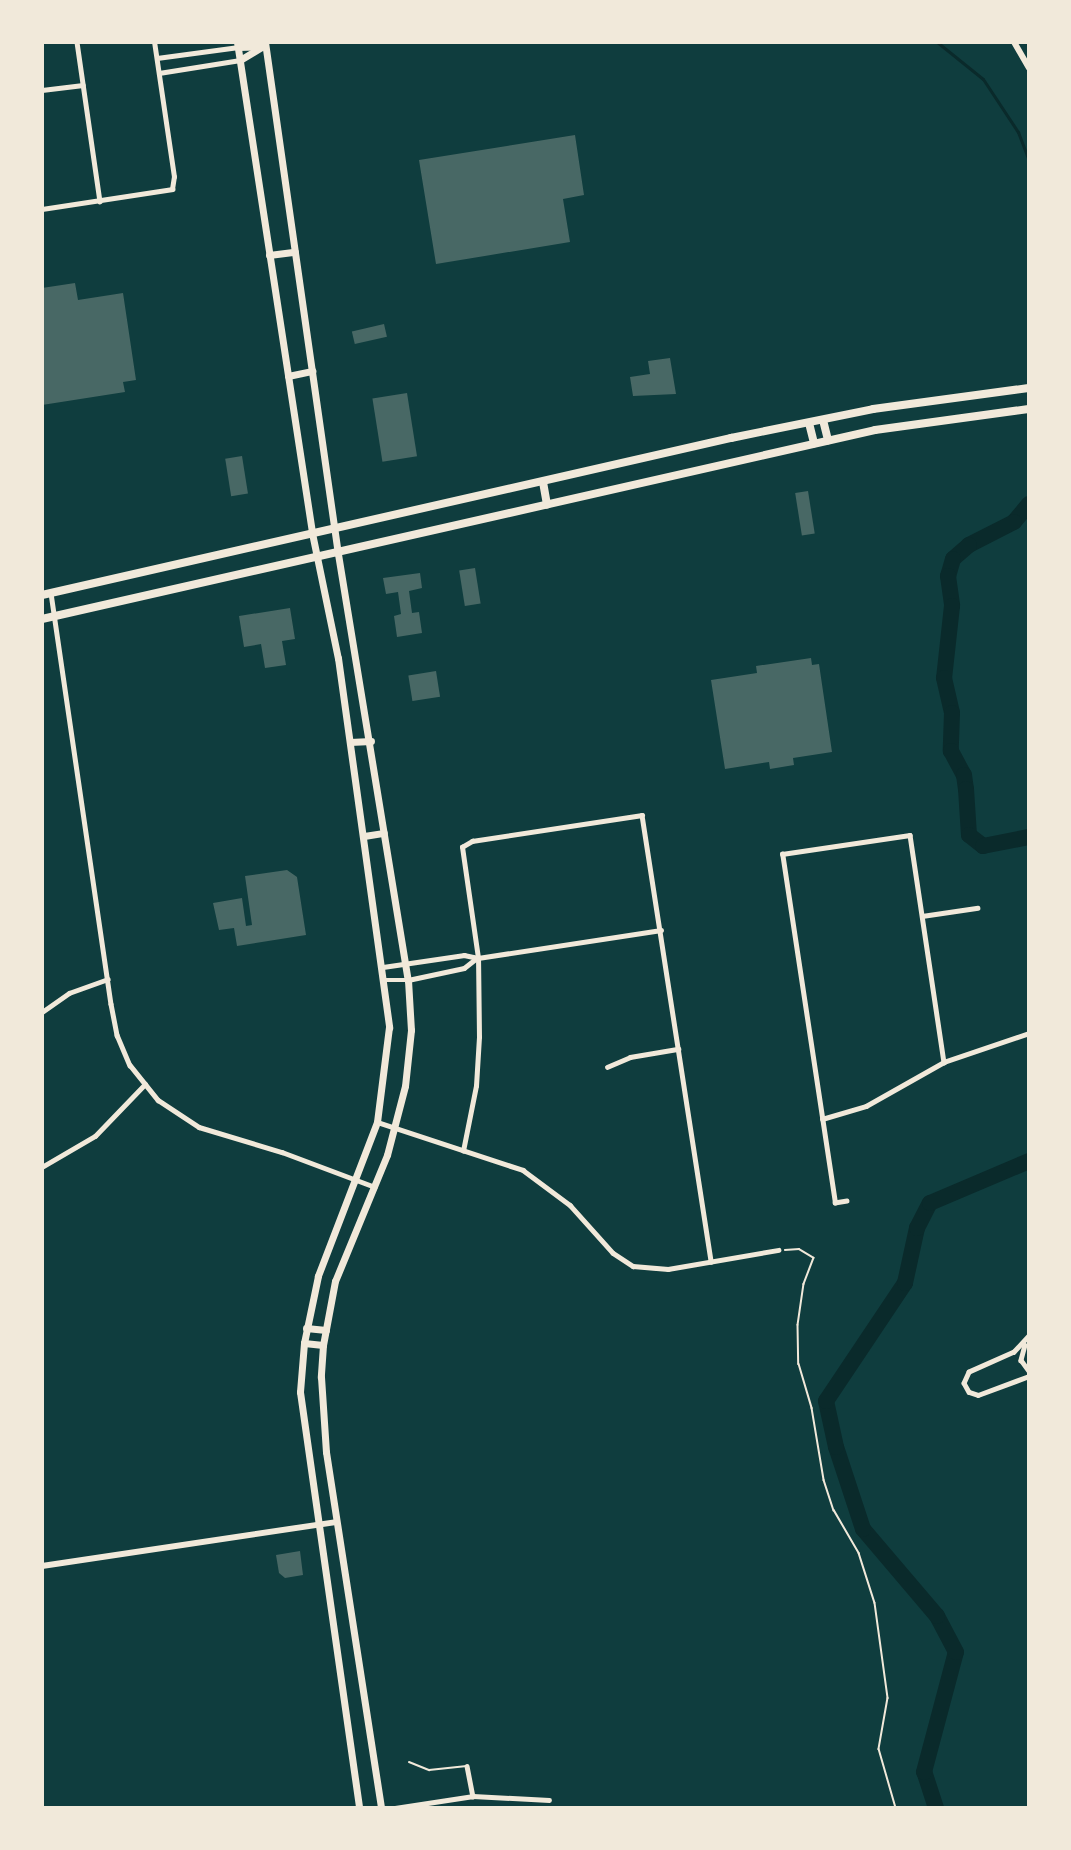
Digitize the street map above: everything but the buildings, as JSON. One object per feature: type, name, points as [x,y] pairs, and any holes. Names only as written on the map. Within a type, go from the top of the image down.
[{"type":"main road","points":[[265,44],[238,44],[316,559],[338,658],[386,980],[388,1046],[377,1122],[357,1179],[331,1235],[304,1343],[303,1428],[359,1808]]},
{"type":"main road","points":[[240,60],[265,44]]},
{"type":"main road","points":[[265,44],[338,554],[407,964],[411,1030],[396,1127],[375,1187],[335,1281],[323,1345],[322,1427],[381,1808]]},
{"type":"main road","points":[[269,255],[295,252]]},
{"type":"main road","points":[[288,376],[312,371]]},
{"type":"main road","points":[[46,594],[809,423],[1029,388]]},
{"type":"main road","points":[[42,619],[338,554],[828,440],[905,425],[1029,409]]},
{"type":"main road","points":[[824,420],[828,440]]},
{"type":"main road","points":[[809,423],[814,443]]},
{"type":"main road","points":[[543,482],[547,505]]},
{"type":"main road","points":[[350,742],[371,741]]},
{"type":"main road","points":[[364,836],[384,833]]},
{"type":"main road","points":[[306,1328],[326,1330]]},
{"type":"main road","points":[[304,1343],[323,1345]]},
{"type":"street","points":[[77,42],[100,201]]},
{"type":"street","points":[[42,209],[162,193],[174,183],[154,42]]},
{"type":"street","points":[[1014,42],[1029,68]]},
{"type":"street","points":[[157,58],[238,44]]},
{"type":"street","points":[[159,73],[240,60]]},
{"type":"street","points":[[42,90],[83,85]]},
{"type":"street","points":[[46,594],[54,617],[108,978],[122,1049],[158,1100],[199,1127],[375,1187]]},
{"type":"street","points":[[463,1151],[476,1086],[478,958],[462,847],[472,842],[624,817],[645,818],[711,1262]]},
{"type":"street","points":[[847,1201],[835,1203],[782,854],[910,835],[944,1062]]},
{"type":"street","points":[[922,916],[976,908]]},
{"type":"street","points":[[384,967],[464,955],[478,958],[661,930]]},
{"type":"street","points":[[386,980],[408,980],[464,968],[478,958]]},
{"type":"street","points":[[42,1012],[69,993],[108,978]]},
{"type":"street","points":[[822,1119],[867,1106],[944,1062],[1029,1033]]},
{"type":"street","points":[[608,1067],[630,1057],[678,1049]]},
{"type":"street","points":[[42,1167],[95,1136],[145,1084]]},
{"type":"street","points":[[377,1122],[523,1170],[570,1205],[613,1253],[633,1266],[650,1270],[778,1250]]},
{"type":"street","points":[[1029,1336],[1021,1360],[1029,1374],[978,1395],[969,1392],[964,1383],[969,1372],[1014,1352],[1029,1336]]},
{"type":"street","points":[[42,1566],[336,1522]]},
{"type":"street","points":[[466,1766],[473,1796]]},
{"type":"street","points":[[395,1808],[473,1796],[549,1800]]},
{"type":"lane","points":[[409,1762],[429,1770],[466,1766]]},
{"type":"path","points":[[778,1250],[799,1249],[814,1258],[802,1294],[799,1364],[812,1408],[824,1480],[834,1510],[859,1553],[875,1602],[888,1698],[879,1749],[896,1808]]},
{"type":"waterway","points":[[937,42],[983,79],[1018,132],[1029,161]]},
{"type":"waterway","points":[[1029,504],[1014,522],[969,545],[953,559],[948,576],[952,606],[944,678],[952,713],[951,751],[964,775],[969,835],[983,846],[1029,837]]},
{"type":"waterway","points":[[936,1808],[924,1772],[956,1652],[937,1616],[863,1529],[836,1447],[826,1401],[905,1283],[917,1228],[930,1203],[1029,1161]]}]
